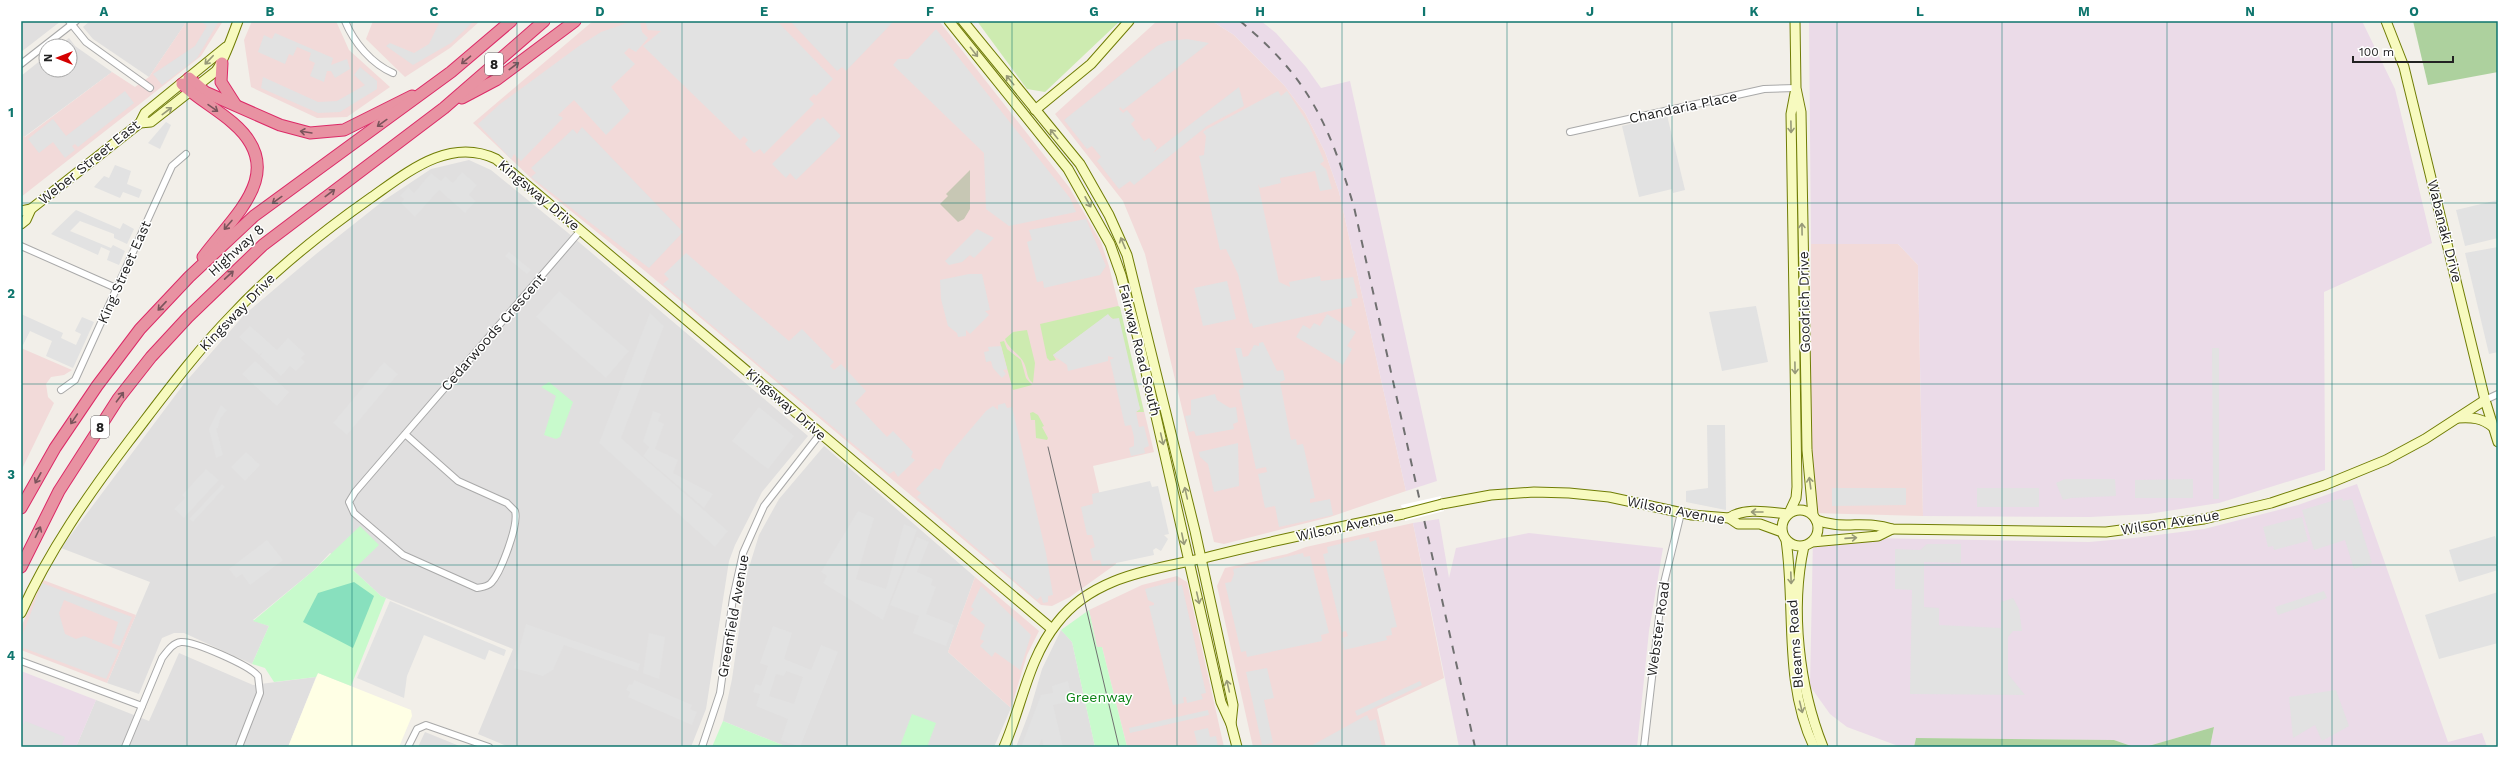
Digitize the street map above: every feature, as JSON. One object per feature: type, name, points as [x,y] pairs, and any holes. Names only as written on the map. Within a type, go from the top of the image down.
[{"type":"highway","name":"Highway 8","points":[[21,508],[55,448],[97,386],[140,329],[189,277],[254,216],[451,72],[511,21]]},
{"type":"highway","name":"Highway 8","points":[[21,567],[59,491],[118,400],[151,357],[188,316],[263,245],[444,108],[544,21]]},
{"type":"highway","points":[[444,108],[496,80],[575,21]]},
{"type":"highway","points":[[222,63],[221,82],[235,105]]},
{"type":"highway","points":[[186,81],[245,135],[256,157],[257,169],[255,184],[250,198],[218,236],[189,277]]},
{"type":"highway","points":[[195,89],[292,129],[320,134],[344,130],[400,100],[424,92]]},
{"type":"street","points":[[140,123],[151,122],[195,89],[222,63],[226,47],[238,21]]},
{"type":"street","points":[[345,21],[360,47],[383,69],[393,73]]},
{"type":"street","name":"Fairway Road South","points":[[949,21],[1068,169],[1110,244],[1122,275],[1140,346],[1221,702],[1231,724],[1237,747]]},
{"type":"street","name":"Fairway Road South","points":[[963,21],[1087,175],[1109,215],[1128,255],[1200,558],[1232,705],[1231,724]]},
{"type":"street","points":[[1035,110],[1091,64],[1129,21]]},
{"type":"street","name":"Goodrich Drive","points":[[1795,21],[1796,88],[1801,112],[1807,450],[1815,518]]},
{"type":"street","name":"Wabanaki Drive","points":[[2386,21],[2406,74],[2485,400],[2498,442]]},
{"type":"street","points":[[21,64],[72,22],[86,42],[150,88]]},
{"type":"street","points":[[186,81],[226,47]]},
{"type":"street","name":"Weber Street East","points":[[21,211],[31,209],[140,123],[145,113],[186,81]]},
{"type":"street","name":"Goodrich Drive","points":[[1789,513],[1796,498],[1797,487],[1791,114],[1796,88]]},
{"type":"street","name":"Chandaria Place","points":[[1570,132],[1764,89],[1796,88]]},
{"type":"street","name":"Kingsway Drive","points":[[21,613],[48,558],[76,515],[120,454],[199,351],[266,281],[326,230],[396,180],[437,156],[451,152],[477,151],[496,158],[1052,629]]},
{"type":"street","name":"King Street East","points":[[61,390],[75,380],[172,166],[186,154]]},
{"type":"street","name":"Weber Street East","points":[[21,224],[26,220],[31,209]]},
{"type":"street","name":"Cedarwoods Crescent","points":[[405,434],[458,481],[507,503],[515,511],[516,525],[497,574],[488,585],[477,588],[403,555],[350,508],[350,502],[355,492],[405,434],[581,230]]},
{"type":"street","points":[[21,246],[116,288]]},
{"type":"street","name":"Wilson Avenue","points":[[1729,518],[1737,513],[1789,513],[1803,509],[1815,518],[1829,525],[1877,524],[1892,529],[2106,532],[2204,519],[2271,503],[2325,485],[2386,460],[2458,418],[2485,400],[2498,394]]},
{"type":"street","points":[[2458,418],[2475,418],[2485,421],[2493,427]]},
{"type":"street","name":"Greenfield Avenue","points":[[702,747],[720,693],[733,598],[743,553],[764,506],[820,434]]},
{"type":"street","name":"Wilson Avenue","points":[[1004,747],[1032,665],[1043,642],[1052,629],[1080,601],[1114,581],[1157,566],[1403,514],[1442,504],[1491,495],[1534,492],[1570,493],[1609,497],[1681,513],[1729,518],[1738,524],[1760,524],[1784,536],[1796,546],[1808,544]]},
{"type":"street","name":"Webster Road","points":[[1644,747],[1661,598],[1681,513]]},
{"type":"street","points":[[1784,536],[1782,523],[1789,513]]},
{"type":"street","points":[[1808,544],[1818,532],[1815,518]]},
{"type":"street","points":[[1808,544],[1878,536],[1892,529]]},
{"type":"street","name":"Bleams Road","points":[[1784,536],[1791,571],[1794,676],[1800,705],[1814,747]]},
{"type":"street","name":"Bleams Road","points":[[1808,544],[1799,587],[1802,675],[1812,718],[1823,747]]},
{"type":"street","points":[[125,747],[162,658],[172,646],[180,642],[191,643],[248,668],[260,679],[260,693],[239,747]]},
{"type":"street","points":[[21,661],[142,706]]},
{"type":"street","points":[[408,747],[414,734],[421,726],[430,725],[489,747]]},
{"type":"shaded area","points":[[21,21],[61,21],[38,38],[21,52]]},
{"type":"shaded area","points":[[90,21],[187,21],[149,77],[93,39],[83,27]]},
{"type":"shaded area","points":[[187,21],[223,21],[201,56],[21,197],[21,134],[25,137],[112,72],[135,87],[149,77]]},
{"type":"shaded area","points":[[200,21],[219,21],[197,58],[162,85],[153,74],[195,46],[207,26]]},
{"type":"shaded area","points":[[252,21],[336,21],[349,50],[390,87],[347,117],[317,118],[251,87],[244,40]]},
{"type":"shaded area","points":[[373,21],[480,21],[450,48],[405,77],[366,39]]},
{"type":"shaded area","points":[[440,21],[474,21],[451,43],[413,65],[386,46],[390,43],[414,53],[429,44]]},
{"type":"shaded area","points":[[593,21],[939,21],[1069,187],[1101,242],[1109,266],[1154,452],[1093,466],[1116,564],[1070,597],[1052,606],[1041,605],[645,271],[535,182],[473,123]]},
{"type":"shaded area","points":[[633,21],[640,21],[642,32],[648,38],[636,52],[629,48],[624,53],[635,64],[611,87],[630,111],[606,135],[574,100],[558,115],[563,118],[521,161],[514,154],[511,159],[478,124],[500,104],[579,46],[601,32]]},
{"type":"shaded area","points":[[645,21],[777,21],[833,79],[816,96],[814,94],[809,99],[814,104],[764,154],[760,149],[754,153],[745,144],[748,140],[744,136],[740,140],[643,46],[661,31],[648,30]]},
{"type":"shaded area","points":[[790,21],[894,21],[846,71],[842,67],[837,71]]},
{"type":"shaded area","points":[[1157,21],[1212,21],[1234,35],[1284,85],[1305,113],[1325,152],[1339,192],[1406,491],[1330,517],[1224,544],[1214,542],[1145,254],[1123,201],[1055,114]]},
{"type":"shaded area","points":[[1212,21],[1261,21],[1276,33],[1306,67],[1321,88],[1350,81],[1437,481],[1406,491],[1339,192],[1325,152],[1305,113],[1284,85],[1234,35]]},
{"type":"shaded area","points":[[1809,21],[2362,21],[2395,89],[2432,243],[2324,292],[2325,470],[2219,503],[2148,514],[2090,517],[1923,516],[1918,265],[1898,244],[1811,244]]},
{"type":"shaded area","points":[[936,29],[1070,198],[1076,212],[1009,226],[986,209],[984,153],[893,65],[898,59],[908,59]]},
{"type":"shaded area","points":[[275,33],[333,58],[331,65],[347,59],[350,69],[335,78],[331,71],[327,71],[324,82],[310,76],[315,63],[309,60],[311,53],[297,47],[293,56],[289,54],[285,64],[258,52],[264,35],[272,39]]},
{"type":"shaded area","points":[[1187,39],[1209,43],[1123,110],[1120,107],[1119,109],[1123,113],[1127,110],[1135,120],[1131,124],[1144,141],[1149,138],[1157,148],[1153,153],[1239,87],[1244,106],[1207,126],[1134,185],[1130,181],[1119,189],[1097,161],[1101,157],[1092,146],[1087,149],[1064,120],[1157,46],[1168,41]]},
{"type":"shaded area","points":[[78,48],[112,72],[24,137],[21,134],[21,76],[38,62],[38,78],[78,78]]},
{"type":"shaded area","points":[[360,67],[377,81],[377,89],[340,112],[318,113],[261,88],[263,77],[318,102],[337,101],[365,85],[354,75]]},
{"type":"shaded area","points":[[125,91],[134,103],[78,147],[75,144],[72,146],[75,150],[65,158],[53,142],[39,153],[28,139],[53,119],[66,136]]},
{"type":"shaded area","points":[[1278,91],[1281,96],[1287,91],[1309,125],[1324,161],[1320,164],[1326,169],[1332,189],[1320,191],[1315,171],[1280,178],[1281,183],[1260,188],[1258,184],[1279,282],[1290,287],[1289,282],[1320,276],[1321,281],[1353,277],[1358,298],[1351,299],[1352,306],[1253,328],[1252,323],[1250,324],[1238,274],[1226,249],[1220,250],[1199,156],[1204,155],[1206,136],[1203,132]]},
{"type":"shaded area","points":[[1667,115],[1685,190],[1673,193],[1672,189],[1639,197],[1622,126]]},
{"type":"shaded area","points":[[823,117],[841,136],[796,180],[790,173],[786,178],[772,164],[818,118],[820,120]]},
{"type":"shaded area","points":[[166,122],[171,125],[160,149],[148,143]]},
{"type":"shaded area","points":[[582,127],[683,232],[649,268],[531,177],[536,173],[531,168],[573,129],[577,134]]},
{"type":"shaded area","points":[[469,160],[491,170],[567,232],[808,436],[762,492],[735,545],[729,561],[706,709],[691,747],[509,747],[478,734],[513,649],[381,596],[353,570],[330,553],[313,571],[253,620],[269,626],[252,664],[184,633],[174,633],[162,638],[139,694],[107,683],[150,582],[61,548],[183,385],[244,315],[316,254],[383,201],[431,169]]},
{"type":"shaded area","points":[[115,165],[131,171],[127,184],[142,190],[139,198],[123,192],[120,198],[94,187],[104,176],[109,178]]},
{"type":"shaded area","points":[[970,170],[970,209],[964,219],[958,222],[940,204],[948,196],[946,194]]},
{"type":"shaded area","points":[[462,172],[477,185],[469,195],[476,201],[465,213],[439,190],[415,217],[401,203],[404,199],[400,196],[408,187],[414,193],[431,173],[441,181],[445,176],[453,183]]},
{"type":"shaded area","points":[[2498,200],[2498,238],[2465,246],[2456,210]]},
{"type":"shaded area","points":[[76,210],[120,229],[123,223],[134,229],[127,244],[114,238],[114,234],[80,221],[70,231],[111,248],[113,245],[125,251],[119,265],[107,260],[110,251],[101,247],[98,255],[51,234]]},
{"type":"shaded area","points":[[1086,219],[1106,266],[1100,275],[1044,288],[1043,281],[1037,282],[1027,242],[1032,240],[1029,230]]},
{"type":"shaded area","points":[[977,229],[994,238],[974,258],[970,255],[962,262],[949,265],[945,261]]},
{"type":"shaded area","points":[[1811,244],[1898,244],[1918,265],[1923,516],[1811,513]]},
{"type":"shaded area","points":[[2498,247],[2498,352],[2489,354],[2465,253]]},
{"type":"shaded area","points":[[509,252],[531,270],[527,274],[505,256]]},
{"type":"shaded area","points":[[686,253],[789,341],[802,329],[834,362],[830,366],[834,370],[841,364],[866,391],[855,403],[887,437],[893,431],[913,452],[911,457],[915,460],[898,477],[894,471],[889,474],[663,284],[669,279],[664,274]]},
{"type":"shaded area","points":[[969,274],[982,274],[990,310],[985,311],[989,315],[970,334],[966,330],[966,336],[958,337],[957,333],[948,326],[941,299],[940,280]]},
{"type":"shaded area","points":[[1227,281],[1236,319],[1203,326],[1194,288]]},
{"type":"shaded area","points":[[559,291],[629,351],[606,378],[536,317]]},
{"type":"shaded area","points":[[1756,306],[1768,362],[1722,371],[1709,312]]},
{"type":"shaded area","points":[[650,313],[664,326],[621,438],[728,531],[715,547],[599,443]]},
{"type":"shaded area","points":[[21,314],[63,333],[61,338],[76,345],[81,334],[75,331],[82,317],[94,322],[73,368],[46,356],[52,341],[30,331],[23,345],[21,344]]},
{"type":"shaded area","points":[[1108,314],[1112,319],[1119,318],[1140,409],[1136,412],[1139,427],[1144,426],[1149,446],[1144,448],[1145,453],[1131,456],[1129,448],[1134,446],[1134,437],[1131,425],[1125,426],[1110,360],[1114,358],[1108,356],[1108,361],[1068,371],[1067,365],[1053,355]]},
{"type":"shaded area","points":[[1327,314],[1356,332],[1347,346],[1352,349],[1343,365],[1296,337],[1303,325],[1310,329],[1314,323],[1320,326]]},
{"type":"shaded area","points":[[250,326],[277,350],[288,338],[305,354],[301,358],[305,362],[296,371],[290,366],[281,376],[260,356],[263,352],[259,355],[239,337]]},
{"type":"shaded area","points":[[1263,342],[1277,371],[1283,370],[1285,380],[1280,382],[1291,440],[1296,439],[1297,445],[1303,444],[1315,498],[1310,499],[1310,503],[1330,499],[1333,515],[1279,527],[1275,506],[1265,508],[1258,474],[1267,472],[1266,467],[1256,469],[1239,390],[1244,387],[1235,348],[1241,348],[1243,357],[1248,356],[1254,345],[1259,346],[1259,343]]},
{"type":"shaded area","points":[[1001,346],[1007,369],[1003,370],[1006,374],[1002,378],[993,368],[991,361],[986,362],[984,352],[989,351],[988,347]]},
{"type":"shaded area","points":[[21,348],[72,370],[64,375],[51,377],[46,384],[48,397],[54,403],[21,471]]},
{"type":"shaded area","points":[[2212,348],[2219,348],[2219,499],[2213,499]]},
{"type":"shaded area","points":[[255,361],[289,392],[277,406],[242,374]]},
{"type":"shaded area","points":[[384,362],[398,374],[347,435],[333,423]]},
{"type":"shaded area","points":[[1215,394],[1217,400],[1230,408],[1236,407],[1238,422],[1233,424],[1234,429],[1196,436],[1194,431],[1189,432],[1185,416],[1191,415],[1191,400]]},
{"type":"shaded area","points":[[1005,403],[1007,408],[1012,407],[1046,553],[1053,595],[1048,596],[1048,602],[1043,603],[1041,596],[1037,600],[917,497],[921,493],[916,489],[935,468],[940,470],[946,458],[986,411],[993,406],[998,410],[998,405]]},
{"type":"shaded area","points":[[221,405],[227,410],[220,419],[218,428],[216,428],[223,455],[216,458],[209,429]]},
{"type":"shaded area","points":[[759,407],[794,436],[768,469],[732,441]]},
{"type":"shaded area","points":[[653,411],[661,414],[658,421],[664,424],[655,449],[678,460],[673,473],[713,494],[704,508],[643,456],[649,447],[643,442]]},
{"type":"shaded area","points":[[1707,425],[1725,425],[1726,510],[1686,502],[1686,491],[1708,488]]},
{"type":"shaded area","points":[[1238,443],[1239,486],[1214,492],[1208,464],[1200,457],[1199,452]]},
{"type":"shaded area","points":[[824,446],[975,577],[948,652],[1011,708],[994,747],[787,747],[723,721],[732,679],[747,574],[759,535],[779,499]]},
{"type":"shaded area","points":[[246,452],[260,465],[245,481],[231,467]]},
{"type":"shaded area","points":[[206,469],[219,480],[184,518],[174,509],[185,498],[182,495]]},
{"type":"shaded area","points":[[2065,479],[2115,479],[2116,496],[2071,498],[2063,500],[2056,483]]},
{"type":"shaded area","points":[[2193,479],[2193,498],[2135,498],[2135,480]]},
{"type":"shaded area","points":[[1150,481],[1152,487],[1158,486],[1169,534],[1164,535],[1168,539],[1161,551],[1156,548],[1153,550],[1154,555],[1102,566],[1100,560],[1093,561],[1090,549],[1095,547],[1092,535],[1087,535],[1081,507],[1093,504],[1092,494]]},
{"type":"shaded area","points":[[222,484],[225,487],[193,522],[189,519]]},
{"type":"shaded area","points":[[2357,484],[2448,742],[2482,733],[2487,747],[2210,747],[2214,727],[2145,747],[2134,747],[2114,740],[1916,738],[1914,747],[1901,747],[1847,727],[1830,714],[1810,686],[1813,537],[2089,542],[2134,538],[2204,529],[2298,505]]},
{"type":"shaded area","points":[[1832,488],[1906,488],[1906,505],[1832,506]]},
{"type":"shaded area","points":[[1977,488],[2039,488],[2039,507],[1977,507]]},
{"type":"shaded area","points":[[2342,498],[2343,501],[2352,499],[2372,563],[2354,569],[2345,540],[2314,550],[2302,510]]},
{"type":"shaded area","points":[[858,511],[874,518],[856,579],[886,589],[904,524],[917,530],[883,620],[823,583],[827,576],[821,572]]},
{"type":"shaded area","points":[[2302,517],[2308,541],[2274,550],[2273,546],[2268,547],[2263,527]]},
{"type":"shaded area","points":[[1439,519],[1449,578],[1456,548],[1529,533],[1663,548],[1649,631],[1637,747],[1459,747],[1413,523]]},
{"type":"shaded area","points":[[1413,523],[1444,678],[1377,709],[1386,747],[1253,747],[1217,586],[1225,568],[1287,554],[1306,547]]},
{"type":"shaded area","points":[[2495,536],[2498,547],[2498,570],[2459,582],[2449,550]]},
{"type":"shaded area","points":[[917,537],[929,542],[917,572],[933,579],[931,585],[936,587],[926,614],[954,625],[946,646],[913,633],[919,616],[890,605]]},
{"type":"shaded area","points":[[1369,537],[1370,542],[1376,540],[1397,627],[1391,628],[1392,635],[1386,636],[1387,640],[1344,650],[1342,638],[1348,636],[1346,631],[1342,632],[1323,554],[1328,553],[1327,547]]},
{"type":"shaded area","points":[[267,540],[283,560],[250,585],[242,574],[236,578],[229,569]]},
{"type":"shaded area","points":[[1927,544],[1961,544],[1961,563],[1924,562],[1924,607],[1939,608],[1939,625],[2001,628],[2001,602],[2013,598],[2019,609],[2022,631],[2013,631],[2008,637],[2008,674],[2025,695],[1910,694],[1912,590],[1895,589],[1895,549],[1920,550]]},
{"type":"shaded area","points":[[1303,553],[1304,557],[1310,556],[1329,633],[1321,635],[1322,641],[1247,657],[1246,651],[1241,652],[1225,583],[1231,582],[1234,574],[1233,569]]},
{"type":"shaded area","points":[[1177,576],[1187,582],[1224,747],[1127,747],[1102,647],[1097,648],[1089,610],[1142,585]]},
{"type":"shaded area","points":[[975,577],[1039,631],[1027,655],[1011,708],[948,652]]},
{"type":"shaded area","points":[[43,580],[136,615],[107,683],[21,650],[21,627]]},
{"type":"shaded area","points":[[1176,581],[1177,586],[1182,585],[1206,693],[1201,694],[1203,699],[1187,703],[1186,697],[1183,697],[1184,703],[1173,705],[1149,606],[1154,605],[1154,603],[1148,600],[1145,589]]},
{"type":"shaded area","points":[[42,583],[132,617],[120,646],[112,643],[118,622],[64,600],[59,613],[65,634],[76,639],[84,636],[119,650],[106,679],[21,647],[21,639]]},
{"type":"shaded area","points":[[981,586],[1031,635],[1020,670],[995,652],[992,657],[980,646],[984,641],[980,639],[985,625],[970,613],[974,609],[971,607]]},
{"type":"shaded area","points":[[2324,591],[2327,598],[2278,615],[2275,607]]},
{"type":"shaded area","points":[[2498,592],[2498,643],[2439,659],[2425,615]]},
{"type":"shaded area","points":[[390,601],[506,650],[504,656],[489,650],[485,660],[424,635],[407,676],[404,698],[357,678]]},
{"type":"shaded area","points":[[526,624],[640,664],[638,671],[564,645],[553,670],[543,676],[514,668]]},
{"type":"shaded area","points":[[773,626],[792,633],[784,659],[811,670],[821,645],[838,652],[800,747],[781,740],[788,719],[756,706],[760,694],[753,692],[756,684],[761,686],[768,666],[760,663]],"holes":[[[786,671],[803,677],[794,704],[769,696],[776,674],[784,676]]]},
{"type":"shaded area","points":[[1061,630],[1072,642],[1095,747],[1016,747],[1030,710],[1042,669]]},
{"type":"shaded area","points":[[649,633],[665,637],[659,679],[643,673]]},
{"type":"shaded area","points":[[179,653],[253,685],[316,677],[288,747],[76,747],[96,700],[149,721]]},
{"type":"shaded area","points":[[1267,668],[1274,698],[1264,700],[1273,743],[1262,745],[1246,672]]},
{"type":"shaded area","points":[[21,671],[96,700],[76,747],[21,747]]},
{"type":"shaded area","points":[[318,673],[411,710],[412,716],[399,747],[288,747]]},
{"type":"shaded area","points":[[634,680],[692,705],[690,709],[697,712],[692,725],[628,697],[630,692],[626,690],[629,684],[632,685]]},
{"type":"shaded area","points":[[1068,681],[1072,701],[1053,705],[1063,747],[1044,747],[1042,739],[1038,747],[1021,747],[1041,695],[1053,693],[1052,686]]},
{"type":"shaded area","points":[[1420,681],[1422,685],[1357,716],[1355,711]]},
{"type":"shaded area","points":[[2336,690],[2349,726],[2322,741],[2315,725],[2293,738],[2289,697]]},
{"type":"shaded area","points":[[1208,710],[1209,715],[1130,733],[1129,728]]},
{"type":"shaded area","points":[[1367,715],[1370,721],[1376,719],[1382,747],[1309,747]]},
{"type":"shaded area","points":[[25,721],[65,737],[61,747],[21,747],[21,730]]},
{"type":"shaded area","points":[[1208,728],[1210,737],[1216,736],[1218,747],[1198,747],[1194,731]]},
{"type":"shaded area","points":[[425,732],[462,747],[418,747]]},
{"type":"green space","points":[[977,21],[1120,21],[1045,92],[1027,89]]},
{"type":"green space","points":[[2413,21],[2498,21],[2498,72],[2428,85]]},
{"type":"green space","points":[[1118,306],[1120,307],[1144,412],[1136,412],[1140,409],[1113,319],[1108,315],[1053,355],[1056,360],[1050,361],[1047,358],[1040,324]]},
{"type":"green space","points":[[1027,330],[1035,363],[1033,383],[1029,379],[1022,360],[1009,346],[1005,339],[1013,332]]},
{"type":"green space","points":[[1004,341],[1007,349],[1021,360],[1026,378],[1032,385],[1013,390],[1000,342]]},
{"type":"green space","points":[[549,382],[573,402],[560,437],[556,439],[544,435],[556,396],[541,387]]},
{"type":"green space","points":[[1033,412],[1038,415],[1044,426],[1042,427],[1048,438],[1047,440],[1036,438],[1035,420],[1031,420],[1030,413]]},
{"type":"green space","points":[[360,526],[379,545],[353,570],[381,596],[386,598],[351,686],[318,673],[316,677],[274,682],[265,668],[252,664],[269,626],[253,621],[313,571]]},
{"type":"green space","points":[[354,582],[374,596],[353,648],[303,622],[318,593]]},
{"type":"green space","name":"Greenway","points":[[1089,610],[1097,647],[1102,647],[1127,747],[1095,747],[1072,642],[1061,630]]},
{"type":"green space","points":[[912,714],[936,723],[927,747],[900,746]]},
{"type":"green space","points":[[723,721],[787,747],[712,747]]},
{"type":"green space","points":[[2214,727],[2210,747],[2145,747]]},
{"type":"green space","points":[[1916,738],[2114,740],[2134,747],[1914,747]]},
{"type":"pier","points":[[1441,496],[1444,511],[1405,521],[1401,505]]},
{"type":"tram line","points":[[1048,447],[1119,747]]},
{"type":"railway","points":[[1240,21],[1283,62],[1299,83],[1325,126],[1345,177],[1354,207],[1475,747]]}]
